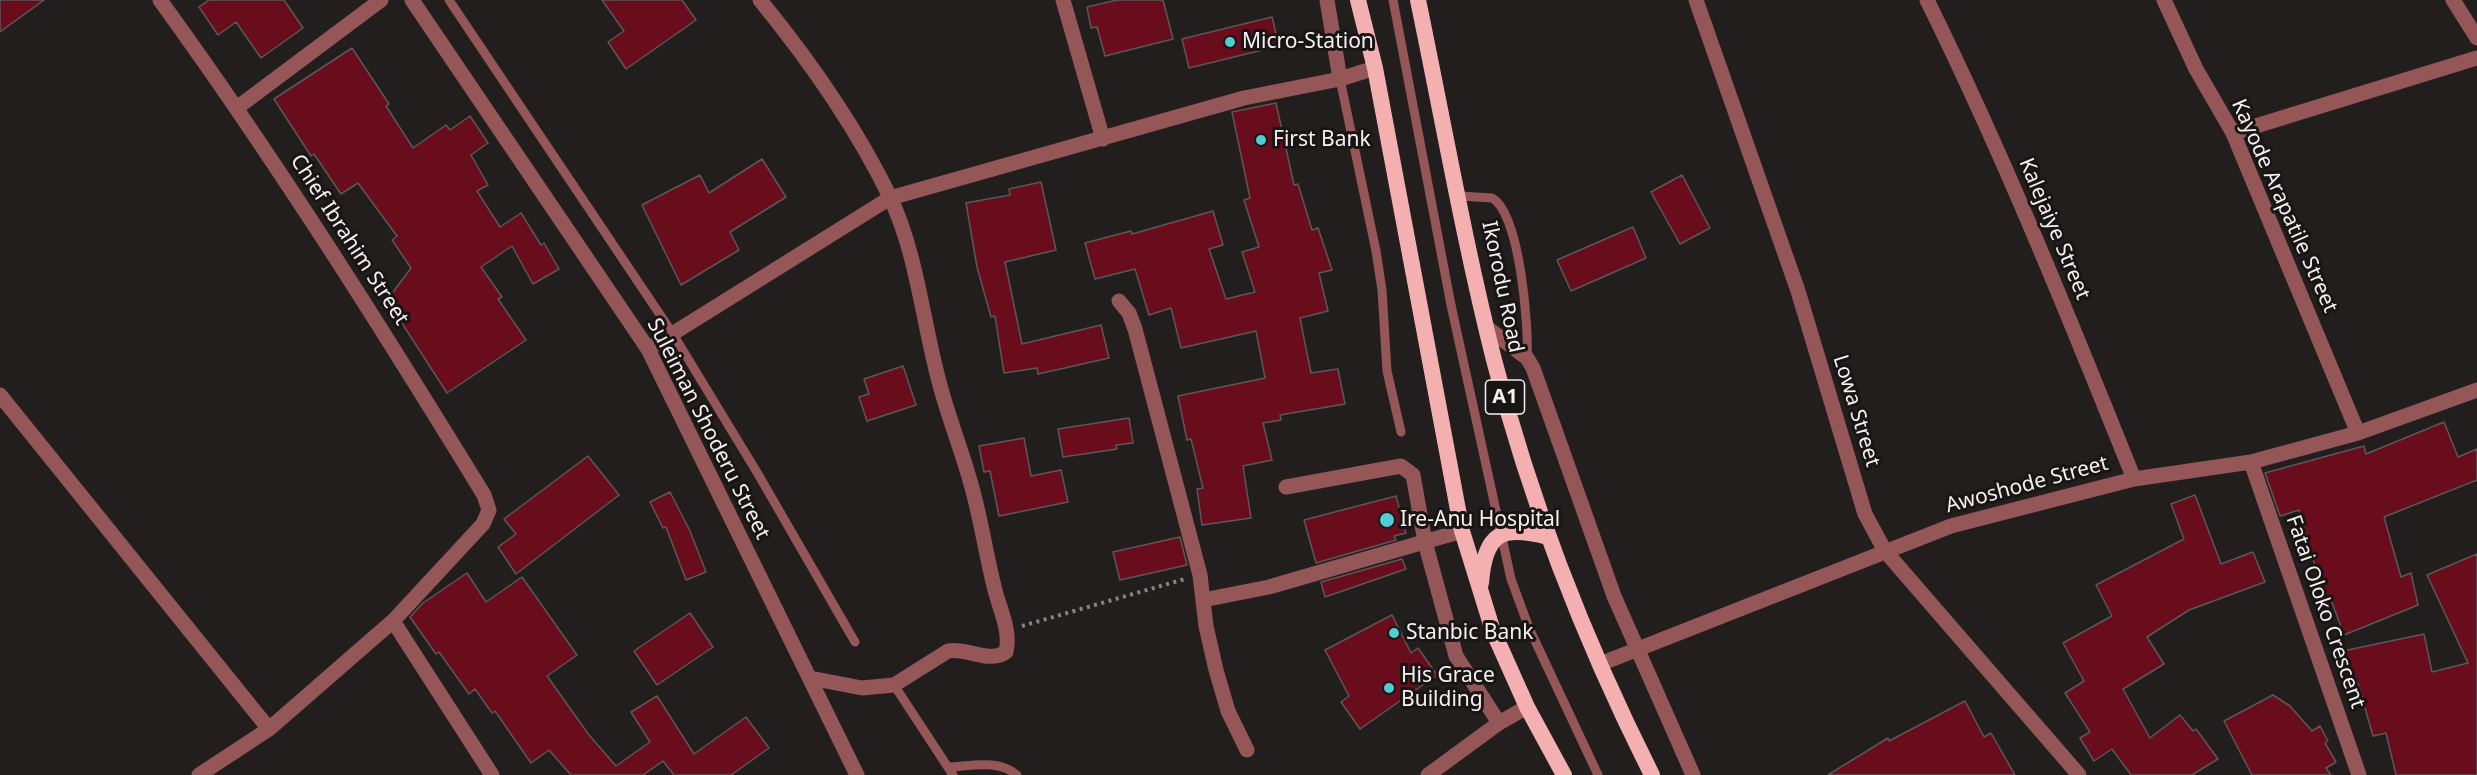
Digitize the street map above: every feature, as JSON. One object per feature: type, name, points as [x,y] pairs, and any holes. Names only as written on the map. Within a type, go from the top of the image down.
[{"type":"highway","points":[[1358,0],[1375,68],[1462,531],[1493,631],[1527,707],[1564,775]]},
{"type":"highway","name":"Ikorodu Road","points":[[1418,0],[1486,327],[1548,537],[1585,634],[1652,775]]},
{"type":"highway","points":[[1480,589],[1482,570],[1489,546],[1500,536],[1520,530],[1548,537]]},
{"type":"street","name":"Chief Ibrahim Street","points":[[160,0],[238,107],[366,302],[484,495],[489,510],[483,524],[393,621]]},
{"type":"street","points":[[238,107],[381,0]]},
{"type":"street","name":"Suleiman Shoderu Street","points":[[412,0],[648,350],[857,775]]},
{"type":"street","points":[[760,0],[781,26],[857,136],[890,198],[909,256],[940,388],[972,486],[995,592],[1006,630],[1006,652],[1000,656],[981,655],[957,649],[948,651],[894,685],[862,688],[810,678]]},
{"type":"street","points":[[1063,0],[1103,139]]},
{"type":"street","points":[[1327,0],[1340,79]]},
{"type":"street","name":"Lowa Street","points":[[1696,0],[1798,291],[1865,514],[1885,551],[2079,775]]},
{"type":"street","name":"Kalejaiye Street","points":[[1927,0],[1965,75],[2061,298],[2134,478]]},
{"type":"street","name":"Kayode Arapatile Street","points":[[2164,0],[2196,69],[2233,134],[2358,433]]},
{"type":"street","points":[[2454,0],[2477,38]]},
{"type":"street","points":[[2233,134],[2477,58]]},
{"type":"street","points":[[648,350],[890,198],[1244,98],[1340,79],[1375,68]]},
{"type":"street","points":[[1119,301],[1129,313],[1134,329],[1200,575],[1206,626],[1225,701],[1247,750]]},
{"type":"street","points":[[1486,327],[1527,358],[1533,368],[1636,650],[1694,775]]},
{"type":"street","name":"Awoshode Street","points":[[1600,664],[1951,526],[2134,478],[2251,462],[2358,433],[2476,393]]},
{"type":"street","points":[[0,395],[268,729]]},
{"type":"street","name":"Fatai Oloko Crescent","points":[[2251,462],[2359,775]]},
{"type":"street","points":[[1286,487],[1401,466],[1413,475],[1425,542],[1456,656],[1499,723]]},
{"type":"street","points":[[1203,600],[1269,587],[1462,531]]},
{"type":"street","points":[[199,775],[268,729],[393,621],[492,775]]},
{"type":"street","points":[[1428,775],[1499,723],[1527,707]]},
{"type":"lane","points":[[449,0],[673,334],[764,483],[855,642]]},
{"type":"lane","points":[[1393,0],[1451,305],[1511,579],[1529,628],[1598,775]]},
{"type":"lane","points":[[1340,79],[1376,251],[1382,290],[1387,371],[1401,432]]},
{"type":"lane","points":[[1459,196],[1492,198],[1503,210],[1509,225],[1523,288],[1527,318],[1527,358]]},
{"type":"lane","points":[[894,685],[951,771],[991,765],[1009,768],[1017,775]]},
{"type":"path","points":[[1006,630],[1051,620],[1200,575]]},
{"type":"building","points":[[0,0],[44,0],[0,32]]},
{"type":"building","points":[[209,0],[284,0],[303,28],[261,58],[236,22],[218,35],[199,7]]},
{"type":"building","points":[[602,0],[682,0],[696,20],[626,69],[608,42],[624,31]]},
{"type":"building","points":[[1117,0],[1163,0],[1173,39],[1105,56],[1097,27],[1091,28],[1087,7]]},
{"type":"building","name":"Micro-Station","points":[[1272,17],[1279,46],[1189,68],[1182,39]]},
{"type":"building","points":[[352,48],[389,104],[386,106],[413,148],[446,125],[450,130],[470,116],[488,143],[471,155],[488,185],[477,191],[500,227],[521,213],[541,245],[544,243],[559,269],[533,284],[512,246],[481,267],[502,297],[498,299],[526,340],[447,393],[398,317],[382,307],[411,268],[392,240],[397,236],[358,183],[341,194],[314,154],[311,156],[274,99]]},
{"type":"building","points":[[1276,103],[1294,185],[1298,184],[1312,230],[1318,228],[1332,270],[1319,273],[1328,311],[1300,318],[1311,373],[1338,369],[1345,404],[1280,415],[1281,420],[1263,423],[1272,460],[1243,466],[1251,518],[1202,525],[1197,489],[1203,488],[1191,439],[1187,440],[1178,396],[1265,378],[1256,331],[1181,348],[1171,308],[1149,315],[1135,269],[1095,279],[1085,243],[1131,231],[1132,234],[1213,211],[1223,245],[1209,249],[1226,299],[1255,292],[1242,252],[1259,247],[1244,200],[1250,198],[1232,112]]},
{"type":"building","points":[[762,159],[786,197],[730,232],[739,250],[681,285],[642,205],[700,175],[709,193]]},
{"type":"building","points":[[1682,175],[1710,228],[1680,244],[1651,192]]},
{"type":"building","points":[[1041,182],[1056,250],[1005,262],[1022,344],[1101,325],[1109,358],[1038,374],[1037,368],[1004,373],[995,316],[991,317],[977,267],[966,203],[1010,195],[1009,189]]},
{"type":"building","points":[[1633,227],[1646,258],[1571,291],[1557,260]]},
{"type":"building","points":[[903,366],[916,405],[867,421],[859,397],[869,394],[864,379]]},
{"type":"building","points":[[1129,418],[1133,443],[1116,445],[1117,449],[1063,457],[1058,429]]},
{"type":"building","points":[[2444,422],[2458,457],[2477,449],[2477,480],[2384,517],[2401,577],[2411,573],[2418,605],[2344,635],[2330,597],[2324,598],[2299,510],[2280,516],[2265,473],[2364,446],[2366,454]]},
{"type":"building","points":[[1024,438],[1031,476],[1061,470],[1068,502],[999,516],[990,471],[984,472],[979,446]]},
{"type":"building","points":[[588,456],[619,495],[516,574],[498,547],[516,534],[504,519]]},
{"type":"building","points":[[670,492],[690,531],[706,572],[686,580],[666,527],[663,528],[650,502]]},
{"type":"building","points":[[2195,495],[2221,564],[2253,552],[2265,582],[2189,610],[2147,637],[2164,664],[2123,689],[2150,738],[2180,715],[2193,731],[2196,729],[2218,759],[2192,775],[2131,775],[2112,749],[2094,761],[2080,738],[2090,732],[2065,693],[2084,681],[2063,643],[2112,616],[2096,585],[2184,539],[2171,504]]},
{"type":"building","points":[[1396,496],[1406,533],[1394,536],[1396,540],[1316,563],[1304,520]]},
{"type":"building","points":[[1180,537],[1187,565],[1120,580],[1113,552]]},
{"type":"building","points":[[2477,554],[2477,775],[2396,775],[2386,733],[2373,736],[2358,683],[2350,684],[2343,651],[2424,634],[2432,672],[2468,663],[2427,575]]},
{"type":"building","points":[[1402,559],[1406,569],[1325,597],[1321,582]]},
{"type":"building","points":[[467,573],[486,602],[522,577],[577,655],[547,676],[589,735],[616,766],[650,742],[631,712],[657,696],[694,754],[746,717],[769,748],[731,775],[674,775],[663,761],[643,775],[571,775],[549,750],[531,763],[495,711],[492,713],[475,689],[469,694],[439,652],[436,654],[410,617],[423,603]]},
{"type":"building","points":[[690,613],[713,647],[657,685],[634,651]]},
{"type":"building","points":[[1392,615],[1411,653],[1418,648],[1437,675],[1360,729],[1341,702],[1349,696],[1325,650]]},
{"type":"building","points":[[2273,695],[2290,706],[2312,731],[2320,726],[2328,741],[2325,743],[2336,762],[2326,768],[2331,775],[2252,775],[2224,721]]},
{"type":"building","points":[[1965,701],[1984,737],[1991,733],[2015,775],[1828,775],[1888,738],[1889,741]]},
{"type":"place","name":"Micro-Station","points":[[1230,42]]},
{"type":"place","name":"First Bank","points":[[1261,140]]},
{"type":"place","name":"Ire-Anu Hospital","points":[[1387,520]]},
{"type":"place","name":"Stanbic Bank","points":[[1394,633]]},
{"type":"place","name":"His Grace Building","points":[[1389,688]]}]
